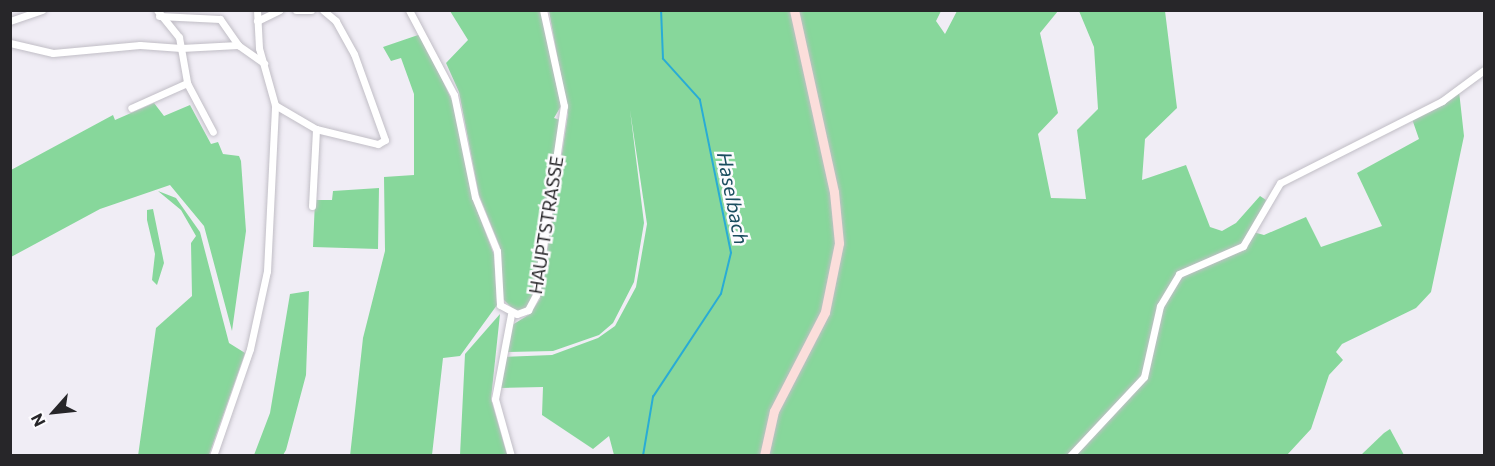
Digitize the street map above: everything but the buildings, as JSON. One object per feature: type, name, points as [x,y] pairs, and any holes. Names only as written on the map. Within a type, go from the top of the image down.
[{"type":"main road","points":[[764,456],[774,411],[825,312],[839,243],[838,219],[794,10]]},
{"type":"street","points":[[10,21],[42,10]]},
{"type":"street","points":[[213,456],[250,349],[267,271],[275,105],[264,63],[257,10]]},
{"type":"street","points":[[257,21],[280,10]]},
{"type":"street","points":[[296,10],[311,10]]},
{"type":"street","points":[[275,105],[316,129],[378,144],[386,137],[354,54],[336,21],[323,10]]},
{"type":"street","name":"HAUPTSTRASSE","points":[[409,10],[454,96],[475,198],[497,251],[500,305],[511,314],[528,310],[536,295],[564,106],[543,10]]},
{"type":"street","points":[[158,13],[220,18],[238,45],[264,63]]},
{"type":"street","points":[[158,13],[179,37],[187,83],[213,132]]},
{"type":"street","points":[[10,43],[47,53],[140,45],[181,48],[238,45]]},
{"type":"street","points":[[1070,456],[1144,377],[1160,306],[1179,274],[1243,246],[1280,183],[1442,100],[1485,70]]},
{"type":"street","points":[[131,108],[187,83]]},
{"type":"street","points":[[312,206],[316,129]]},
{"type":"street","points":[[511,314],[495,399],[511,456]]},
{"type":"green space","points":[[450,11],[541,11],[561,106],[554,118],[560,120],[534,290],[527,308],[516,312],[501,297],[500,247],[479,195],[459,92],[446,63],[468,40]]},
{"type":"green space","points":[[549,11],[941,11],[936,21],[945,34],[957,11],[1058,11],[1040,33],[1058,113],[1038,134],[1051,198],[1086,199],[1077,130],[1098,109],[1094,47],[1079,11],[1165,11],[1177,108],[1145,139],[1142,180],[1186,165],[1210,227],[1222,231],[1236,223],[1260,196],[1266,200],[1253,232],[1264,235],[1306,217],[1321,247],[1382,226],[1357,173],[1419,139],[1411,116],[1459,91],[1464,136],[1431,292],[1416,308],[1342,344],[1336,352],[1343,360],[1329,375],[1311,429],[1287,455],[614,455],[609,436],[593,449],[542,415],[543,387],[500,388],[502,357],[552,355],[598,338],[615,326],[636,287],[647,224],[630,110],[644,223],[634,282],[613,323],[599,335],[553,351],[505,352],[509,327],[530,314],[540,299],[568,114]]},
{"type":"green space","points":[[421,34],[453,103],[474,202],[494,255],[497,305],[460,356],[443,358],[432,455],[350,456],[363,338],[385,251],[384,177],[414,175],[414,94],[401,58],[391,61],[383,47]]},
{"type":"green space","points":[[154,103],[164,116],[190,105],[211,144],[218,142],[223,154],[239,156],[241,161],[246,231],[232,331],[204,226],[170,185],[100,209],[11,257],[11,170],[113,115],[115,120]]},
{"type":"green space","points":[[379,188],[378,249],[313,247],[315,200],[332,200],[333,191]]},
{"type":"green space","points":[[158,191],[176,198],[200,232],[229,343],[245,353],[209,455],[138,456],[156,328],[192,296],[191,243],[196,236],[181,210]]},
{"type":"green space","points":[[153,209],[164,263],[157,285],[152,280],[155,254],[147,220],[147,210]]},
{"type":"green space","points":[[309,291],[306,375],[286,450],[283,455],[254,455],[270,413],[290,294]]},
{"type":"green space","points":[[500,314],[491,399],[507,455],[460,455],[465,354]]},
{"type":"green space","points":[[1390,429],[1404,455],[1361,455],[1384,433]]},
{"type":"waterway","name":"Haselbach","points":[[643,456],[653,397],[721,294],[731,253],[700,100],[663,59],[661,10]]}]
